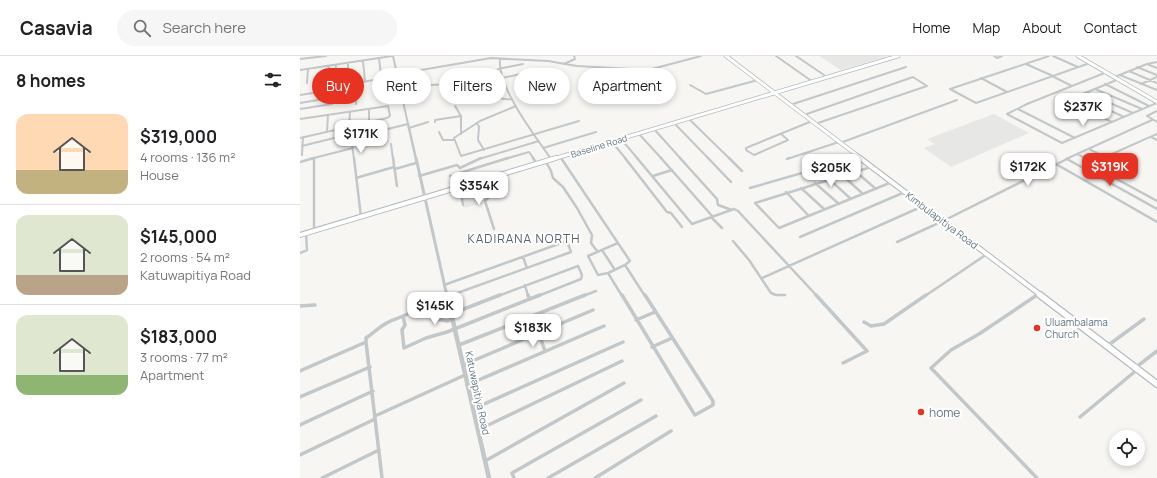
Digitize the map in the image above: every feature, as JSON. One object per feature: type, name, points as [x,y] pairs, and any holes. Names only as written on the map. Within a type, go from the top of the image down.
[{"type":"main road","name":"Kimbulapitiya Road","points":[[726,56],[1157,384]]},
{"type":"main road","name":"Baseline Road","points":[[300,235],[813,82],[889,57],[898,56]]},
{"type":"main road","points":[[1078,56],[1118,77],[1157,102]]},
{"type":"street","points":[[300,59],[326,56]]},
{"type":"street","points":[[300,70],[393,56],[396,68]]},
{"type":"street","points":[[564,64],[575,59],[574,56]]},
{"type":"street","points":[[431,68],[491,58],[548,61],[564,64],[648,70],[701,56]]},
{"type":"street","points":[[776,56],[813,82]]},
{"type":"street","points":[[796,56],[827,77]]},
{"type":"street","points":[[994,56],[997,58],[1002,56]]},
{"type":"street","points":[[1049,56],[950,89],[976,103],[1087,64]]},
{"type":"street","points":[[1053,56],[1078,67]]},
{"type":"street","points":[[379,58],[380,68]]},
{"type":"street","points":[[498,68],[500,59]]},
{"type":"street","points":[[363,61],[365,81],[372,80]]},
{"type":"street","points":[[1061,103],[1088,93],[1137,67],[1157,62]]},
{"type":"street","points":[[336,65],[335,77],[348,74],[348,63]]},
{"type":"street","points":[[503,68],[523,64]]},
{"type":"street","points":[[1026,64],[1072,86]]},
{"type":"street","points":[[1147,64],[1157,68]]},
{"type":"street","points":[[790,105],[906,66]]},
{"type":"street","points":[[1137,67],[1157,76]]},
{"type":"street","points":[[307,83],[308,69]]},
{"type":"street","points":[[1129,71],[1157,83]]},
{"type":"street","points":[[1107,72],[1007,114],[1060,142],[1065,143],[1157,102]]},
{"type":"street","points":[[1141,84],[1157,76]]},
{"type":"street","points":[[781,134],[788,140],[754,155],[746,150],[746,148],[781,134],[814,122],[927,86],[912,77],[804,115]]},
{"type":"street","points":[[1118,77],[1157,90]]},
{"type":"street","points":[[981,78],[1007,92]]},
{"type":"street","points":[[690,85],[706,94],[758,80]]},
{"type":"street","points":[[431,86],[447,84],[466,85],[499,99],[512,99]]},
{"type":"street","points":[[1105,84],[1148,106]]},
{"type":"street","points":[[506,86],[516,106],[551,160]]},
{"type":"street","points":[[1095,89],[1142,109]]},
{"type":"street","points":[[300,95],[312,93]]},
{"type":"street","points":[[1088,93],[1133,113]]},
{"type":"street","points":[[1079,96],[1124,118]]},
{"type":"street","points":[[787,159],[840,142],[957,100]]},
{"type":"street","points":[[1067,100],[1112,122]]},
{"type":"street","points":[[300,103],[312,101]]},
{"type":"street","points":[[300,109],[332,104]]},
{"type":"street","points":[[403,104],[408,126]]},
{"type":"street","points":[[300,119],[388,106],[390,116],[301,138],[302,154]]},
{"type":"street","points":[[455,106],[461,116],[461,134]]},
{"type":"street","points":[[438,132],[443,140],[454,140],[477,123],[494,114],[516,106]]},
{"type":"street","points":[[369,109],[369,122]]},
{"type":"street","points":[[1018,109],[1075,138]]},
{"type":"street","points":[[349,126],[350,112]]},
{"type":"street","points":[[1157,112],[1147,116],[1157,122]]},
{"type":"street","points":[[327,132],[328,115]]},
{"type":"street","points":[[435,122],[435,120],[441,118],[461,116]]},
{"type":"street","points":[[689,119],[742,171]]},
{"type":"street","points":[[897,242],[943,221],[1056,164],[1152,120]]},
{"type":"street","points":[[454,140],[461,156],[579,121]]},
{"type":"street","points":[[361,217],[352,138],[428,122]]},
{"type":"street","points":[[477,123],[479,127],[478,139],[484,150]]},
{"type":"street","points":[[674,123],[731,182]]},
{"type":"street","points":[[302,146],[354,133],[356,132],[355,125]]},
{"type":"street","name":"Katuwapitiya Road","points":[[408,126],[466,375],[472,409],[488,478]]},
{"type":"street","points":[[654,129],[717,198],[718,205],[738,211],[866,349],[867,351],[862,355],[843,363]]},
{"type":"street","points":[[543,148],[596,132]]},
{"type":"street","points":[[639,134],[722,228]]},
{"type":"street","points":[[1105,158],[1157,134]]},
{"type":"street","points":[[1151,137],[1157,140]]},
{"type":"street","points":[[621,139],[692,224],[732,210]]},
{"type":"street","points":[[419,176],[457,165],[460,168],[486,156],[538,141]]},
{"type":"street","points":[[612,142],[666,212],[672,213],[682,227]]},
{"type":"street","points":[[391,144],[397,186]]},
{"type":"street","points":[[300,162],[353,148]]},
{"type":"street","points":[[1088,149],[1105,158],[1113,177],[1157,201]]},
{"type":"street","points":[[450,176],[529,152],[537,164]]},
{"type":"street","points":[[1077,154],[1111,172]]},
{"type":"street","points":[[750,188],[858,157]]},
{"type":"street","points":[[560,158],[618,243],[630,261],[615,270],[598,275],[588,257],[590,254],[618,243]]},
{"type":"street","points":[[827,158],[832,164]]},
{"type":"street","points":[[314,159],[314,231]]},
{"type":"street","points":[[1067,159],[1157,209]]},
{"type":"street","points":[[546,162],[551,171],[552,178],[561,185],[570,196],[590,230],[592,235],[591,243],[597,251]]},
{"type":"street","points":[[356,178],[416,163]]},
{"type":"street","points":[[1056,164],[1157,222]]},
{"type":"street","points":[[871,167],[815,183],[755,203],[777,228],[892,182]]},
{"type":"street","points":[[653,176],[672,170]]},
{"type":"street","points":[[855,171],[876,189]]},
{"type":"street","points":[[842,175],[863,194]]},
{"type":"street","points":[[490,178],[494,184],[492,194],[485,201],[494,229]]},
{"type":"street","points":[[829,179],[851,199]]},
{"type":"street","points":[[815,183],[838,204]]},
{"type":"street","points":[[460,187],[463,205]]},
{"type":"street","points":[[801,188],[824,209]]},
{"type":"street","points":[[786,192],[808,215]]},
{"type":"street","points":[[800,237],[905,192]]},
{"type":"street","points":[[762,278],[923,206]]},
{"type":"street","points":[[300,253],[307,250],[306,233]]},
{"type":"street","points":[[382,478],[366,338],[378,330],[384,322],[396,319],[447,297],[571,252],[567,241],[444,285]]},
{"type":"street","points":[[733,241],[762,278],[762,282],[771,293],[776,295],[785,295]]},
{"type":"street","points":[[602,250],[615,270]]},
{"type":"street","points":[[864,322],[871,326],[884,324],[987,254]]},
{"type":"street","points":[[523,257],[527,268]]},
{"type":"street","points":[[608,273],[692,412],[695,415],[699,414],[713,405],[714,401],[625,265]]},
{"type":"street","points":[[403,316],[405,325],[402,330],[404,348],[426,338],[581,279],[582,275],[578,266],[576,266],[451,314]]},
{"type":"street","points":[[525,285],[529,298]]},
{"type":"street","points":[[459,345],[596,291]]},
{"type":"street","points":[[1037,478],[931,368],[970,338],[979,334],[1039,294]]},
{"type":"street","points":[[300,306],[315,305]]},
{"type":"street","points":[[420,309],[432,313],[435,319],[448,321],[452,319]]},
{"type":"street","points":[[463,365],[593,310]]},
{"type":"street","points":[[636,320],[655,312]]},
{"type":"street","points":[[533,316],[545,352]]},
{"type":"street","points":[[1107,346],[1144,319]]},
{"type":"street","points":[[467,385],[604,326]]},
{"type":"street","points":[[652,347],[672,338]]},
{"type":"street","points":[[300,371],[366,342]]},
{"type":"street","points":[[472,409],[623,342]]},
{"type":"street","points":[[1080,417],[1157,351]]},
{"type":"street","points":[[477,430],[622,361]]},
{"type":"street","points":[[300,397],[370,367]]},
{"type":"street","points":[[300,455],[375,417],[466,375]]},
{"type":"street","points":[[485,461],[624,384]]},
{"type":"street","points":[[300,425],[373,391]]},
{"type":"street","points":[[514,478],[512,473],[641,400]]},
{"type":"street","points":[[548,478],[656,416]]},
{"type":"street","points":[[595,478],[671,431]]},
{"type":"street","points":[[322,478],[378,450]]},
{"type":"shaded area","points":[[819,56],[886,56],[886,57],[841,70]]},
{"type":"shaded area","points":[[994,114],[1029,133],[951,167],[924,148],[934,144],[927,139]]},
{"type":"shaded area","points":[[487,192],[488,195],[480,198],[482,203],[465,208],[462,199]]},
{"type":"place","name":"Uluambalama Church","points":[[1037,328]]},
{"type":"place","name":"home","points":[[921,412]]},
{"type":"district","name":"KADIRANA NORTH","points":[[524,238]]}]
